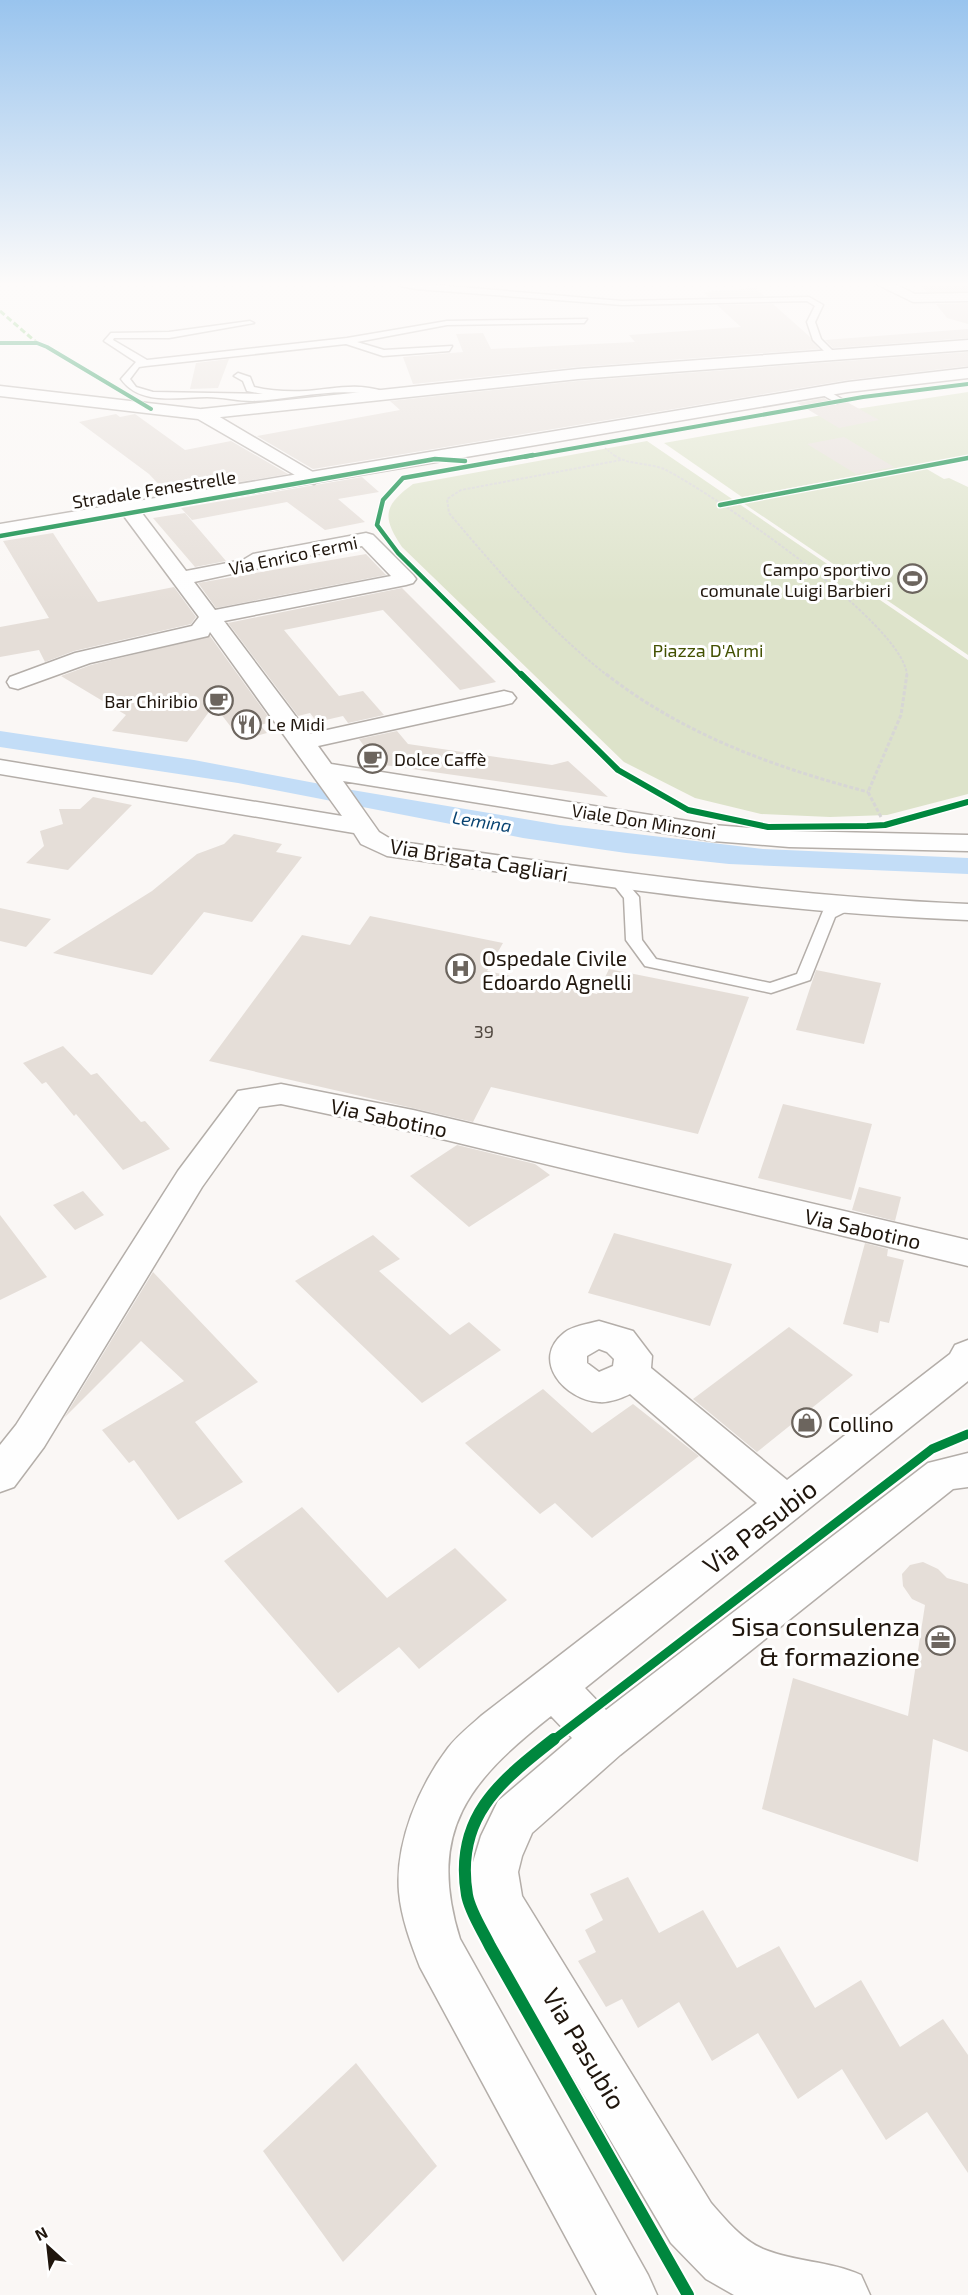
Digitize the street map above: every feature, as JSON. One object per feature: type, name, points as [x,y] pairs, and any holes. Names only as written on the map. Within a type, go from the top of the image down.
[{"type":"street","points":[[0,391],[202,414],[430,389]]},
{"type":"street","name":"Stradale Fenestrelle","points":[[0,530],[833,389]]},
{"type":"street","points":[[202,414],[314,478]]},
{"type":"street","points":[[129,508],[304,742],[362,827]]},
{"type":"street","name":"Via Enrico Fermi","points":[[181,578],[366,539],[406,579],[210,617]]},
{"type":"street","points":[[18,682],[83,658],[200,631],[210,617]]},
{"type":"street","points":[[304,742],[504,698]]},
{"type":"street","name":"Via Brigata Cagliari","points":[[0,766],[362,827],[369,838],[387,849],[849,906],[968,912]]},
{"type":"street","name":"Viale Don Minzoni","points":[[326,777],[713,833],[789,839],[968,843]]},
{"type":"street","name":"Via Sabotino","points":[[0,1475],[30,1436],[190,1179],[249,1098],[281,1095],[413,1121],[968,1253]]},
{"type":"street","name":"Via Pasubio","points":[[628,2295],[438,1949],[423,1891],[424,1867],[429,1842],[444,1793],[465,1762],[497,1731],[555,1688],[787,1504],[966,1368]]},
{"type":"street","points":[[631,1373],[787,1504]]},
{"type":"street","name":"Via Pasubio","points":[[841,2295],[770,2282],[747,2273],[711,2248],[691,2223],[502,1910],[497,1896],[494,1872],[507,1829],[515,1817],[604,1740],[942,1476],[968,1470]]},
{"type":"street","points":[[555,1688],[604,1740]]},
{"type":"lane","points":[[133,389],[152,394],[210,394],[251,398],[345,389]]},
{"type":"lane","points":[[255,389],[278,394],[301,394]]},
{"type":"lane","points":[[372,389],[382,394]]},
{"type":"lane","points":[[822,391],[840,401]]},
{"type":"lane","points":[[616,879],[631,897],[634,940],[651,963],[771,988],[804,977],[828,914],[849,906]]},
{"type":"path","points":[[616,444],[605,448],[621,460]]},
{"type":"path","points":[[868,792],[887,753],[904,704],[908,684],[902,657],[853,603],[818,574],[720,505],[667,470],[636,461],[621,460],[461,490],[447,499],[449,513],[509,585],[557,632],[625,689],[694,731],[827,781],[868,792],[885,825]]},
{"type":"path","points":[[720,505],[731,502]]},
{"type":"green space","points":[[968,392],[968,455],[742,497],[664,443],[856,409]]},
{"type":"green space","name":"Piazza D'Armi","points":[[647,441],[968,660],[968,794],[887,815],[830,817],[761,814],[695,798],[624,762],[402,547],[391,528],[389,512],[391,506],[413,484]]},
{"type":"green space","name":"Campo sportivo comunale Luigi Barbieri","points":[[925,468],[944,479],[949,478],[968,487],[968,655],[743,503]]},
{"type":"water","name":"Lemina","points":[[0,731],[194,760],[352,790],[560,825],[763,849],[968,858],[968,874],[729,864],[626,853],[523,838],[238,783],[0,747]]},
{"type":"building","points":[[502,389],[793,389],[313,469],[257,436],[400,410],[390,401]]},
{"type":"building","points":[[824,398],[836,405],[847,402],[879,420],[839,428],[797,403]]},
{"type":"building","points":[[116,414],[120,417],[135,414],[185,450],[231,441],[288,474],[168,494],[149,474],[79,422]]},
{"type":"building","points":[[844,437],[894,467],[856,474],[807,444]]},
{"type":"building","points":[[362,477],[379,492],[338,499],[365,522],[325,530],[287,502],[192,520],[181,508]]},
{"type":"building","points":[[185,513],[226,561],[195,567],[153,518]]},
{"type":"building","points":[[53,533],[98,602],[174,587],[196,617],[191,624],[74,651],[45,662],[39,650],[0,657],[0,627],[49,618],[3,541]]},
{"type":"building","points":[[366,554],[386,575],[216,608],[198,583]]},
{"type":"building","points":[[402,588],[496,682],[460,690],[383,610],[284,630],[339,696],[363,691],[384,715],[348,723],[343,716],[317,722],[310,713],[298,716],[228,623]]},
{"type":"building","points":[[210,636],[272,722],[260,725],[267,733],[241,740],[214,705],[187,742],[112,731],[126,715],[61,676],[91,665]]},
{"type":"building","points":[[397,731],[408,744],[552,765],[568,761],[608,797],[377,764],[359,739]]},
{"type":"building","points":[[93,797],[132,805],[68,870],[26,863],[44,846],[40,831],[63,824],[59,809],[80,809]]},
{"type":"building","points":[[234,834],[282,844],[276,852],[302,857],[252,922],[204,912],[152,975],[53,953],[152,891],[197,854],[224,844]]},
{"type":"building","points":[[0,908],[51,919],[26,947],[0,941]]},
{"type":"building","points":[[370,916],[503,943],[487,971],[597,994],[609,969],[749,997],[698,1134],[491,1087],[473,1122],[209,1061],[302,935],[350,945]]},
{"type":"building","points":[[816,970],[881,983],[864,1044],[796,1030]]},
{"type":"building","points":[[63,1046],[91,1075],[97,1073],[141,1122],[145,1121],[170,1149],[123,1170],[76,1114],[74,1116],[46,1082],[42,1084],[23,1063]]},
{"type":"building","points":[[783,1104],[872,1124],[851,1200],[758,1178]]},
{"type":"building","points":[[457,1145],[535,1164],[550,1175],[469,1227],[410,1176]]},
{"type":"building","points":[[859,1187],[901,1197],[895,1221],[852,1210]]},
{"type":"building","points":[[83,1191],[104,1215],[75,1230],[53,1205]]},
{"type":"building","points":[[0,1215],[47,1277],[0,1300]]},
{"type":"building","points":[[614,1233],[732,1264],[710,1326],[588,1293]]},
{"type":"building","points":[[373,1235],[400,1259],[379,1271],[450,1335],[469,1322],[501,1350],[422,1403],[295,1281]]},
{"type":"building","points":[[865,1243],[888,1249],[887,1256],[904,1260],[889,1323],[880,1321],[878,1333],[843,1324]]},
{"type":"building","points":[[153,1272],[258,1382],[195,1422],[243,1482],[178,1520],[134,1460],[129,1463],[102,1430],[184,1381],[141,1341],[64,1418]]},
{"type":"building","points":[[789,1327],[853,1375],[757,1452],[693,1399]]},
{"type":"building","points":[[543,1389],[592,1433],[633,1404],[699,1456],[592,1538],[555,1503],[540,1514],[465,1443]]},
{"type":"building","points":[[302,1507],[387,1598],[455,1548],[507,1600],[419,1669],[399,1647],[338,1693],[224,1561]]},
{"type":"building","points":[[923,1562],[938,1569],[947,1578],[968,1584],[968,1752],[933,1739],[918,1862],[762,1809],[793,1678],[908,1716],[925,1605],[912,1599],[903,1586],[902,1574],[910,1565]]},
{"type":"building","points":[[628,1877],[659,1933],[703,1910],[737,1968],[779,1946],[815,2008],[861,1980],[900,2047],[943,2019],[968,2055],[968,2173],[927,2112],[886,2140],[842,2069],[798,2099],[758,2033],[712,2061],[679,2002],[638,2028],[622,1999],[606,2007],[578,1961],[596,1952],[585,1930],[603,1920],[590,1894]]},
{"type":"building","points":[[356,2063],[437,2166],[343,2262],[263,2151]]},
{"type":"cycle path","points":[[118,389],[151,409]]},
{"type":"cycle path","points":[[927,389],[863,397],[403,478],[383,500],[377,525],[398,553],[618,770],[688,810],[768,827],[867,826],[885,825],[968,802]]},
{"type":"cycle path","points":[[720,505],[968,458]]},
{"type":"cycle path","points":[[0,536],[435,459],[465,461]]},
{"type":"cycle path","points":[[688,2295],[490,1946],[467,1897],[465,1855],[474,1820],[488,1797],[531,1757],[932,1449],[968,1434]]},
{"type":"place","name":"Campo sportivo comunale Luigi Barbieri","points":[[912,579]]},
{"type":"place","name":"Bar Chiribio","points":[[219,701]]},
{"type":"place","name":"Le Midi","points":[[246,724]]},
{"type":"place","name":"Dolce Caffè","points":[[373,759]]},
{"type":"place","name":"Ospedale Civile Edoardo Agnelli","points":[[461,969]]},
{"type":"place","name":"Collino","points":[[807,1423]]},
{"type":"place","name":"Sisa consulenza & formazione","points":[[941,1640]]}]
